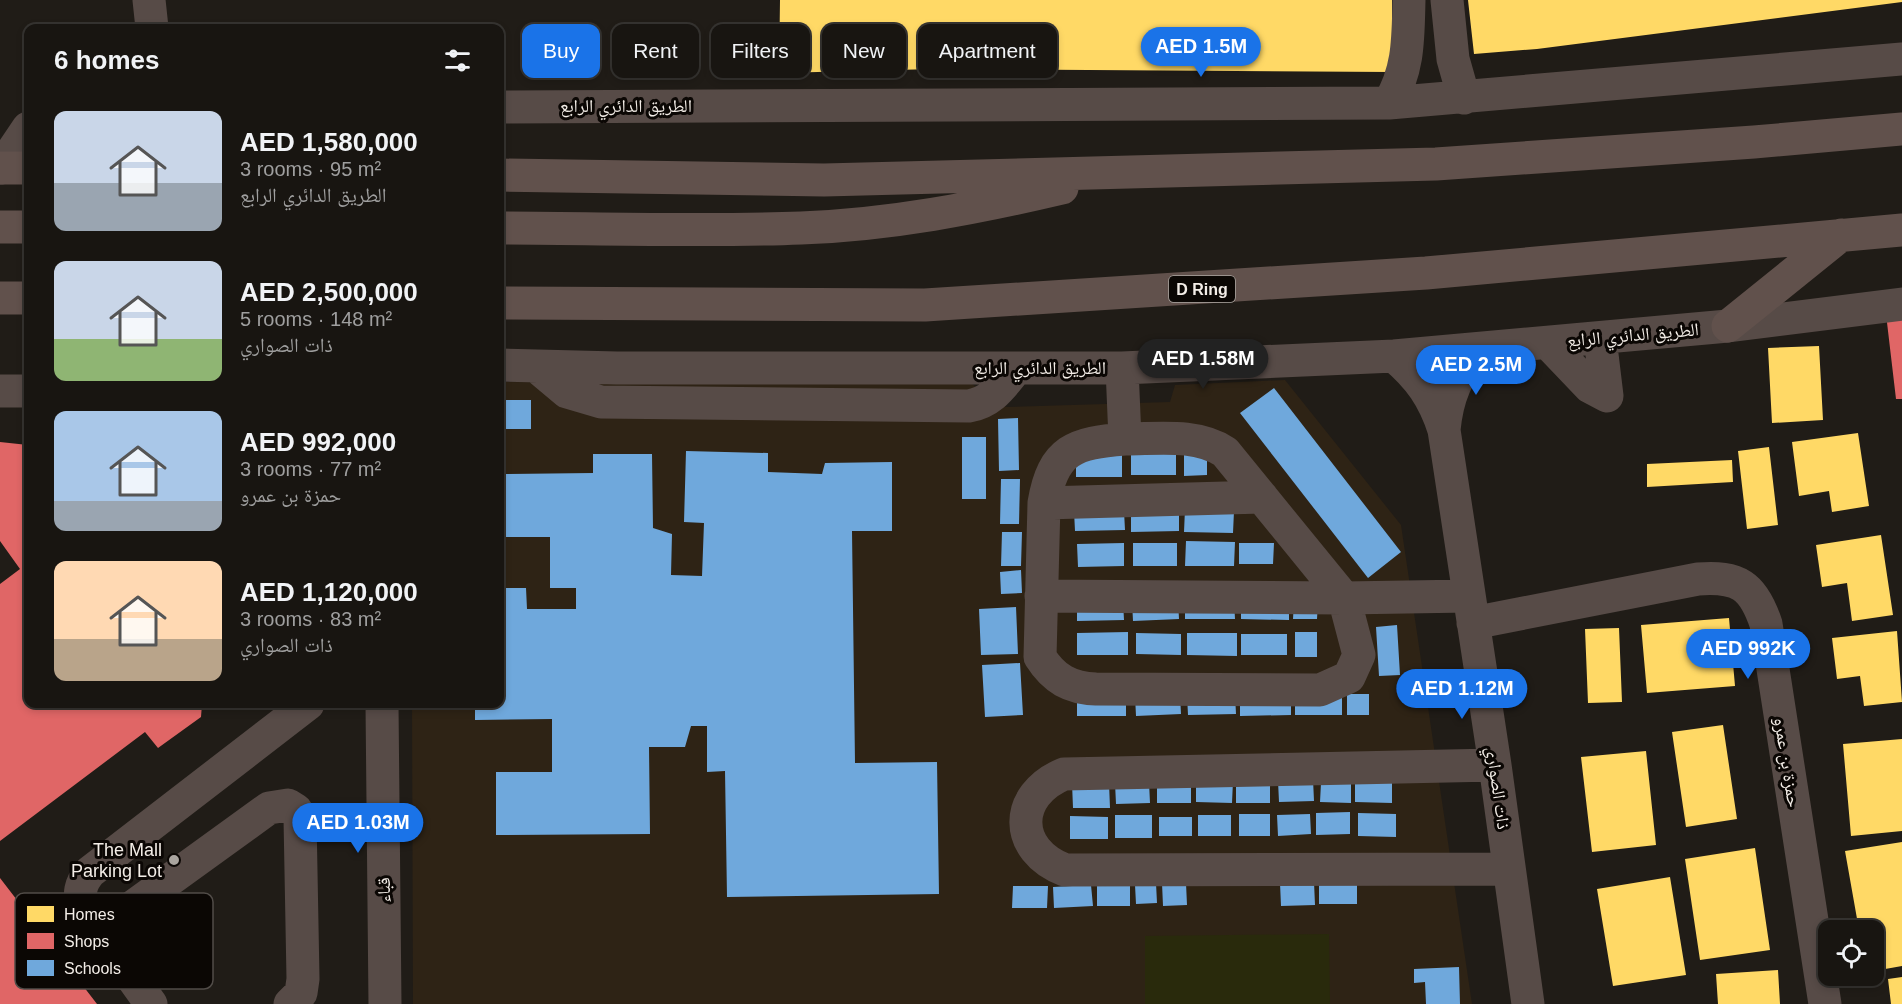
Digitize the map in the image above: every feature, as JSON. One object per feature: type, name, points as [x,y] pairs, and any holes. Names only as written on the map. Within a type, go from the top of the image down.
[{"type":"main road","points":[[504,175],[824,180],[1437,164],[1742,143],[1902,129]]},
{"type":"main road","points":[[504,228],[802,228],[885,221],[962,209],[1137,172]]},
{"type":"main road","points":[[0,227],[24,227]]},
{"type":"main road","name":"D Ring","points":[[504,303],[925,305],[1426,273],[1902,230]]},
{"type":"main road","points":[[1728,326],[1841,235]]},
{"type":"main road","points":[[0,298],[24,298]]},
{"type":"street","points":[[149,0],[152,24]]},
{"type":"street","points":[[1389,103],[1398,88],[1408,57],[1409,0]]},
{"type":"street","points":[[1447,0],[1453,59],[1464,98]]},
{"type":"street","name":"الطريق الدائري الرابع","points":[[504,107],[1389,103],[1902,59]]},
{"type":"street","points":[[10,168],[24,137]]},
{"type":"street","name":"الطريق الدائري الرابع","points":[[504,365],[1122,368],[1394,356],[1728,326],[1902,304]]},
{"type":"street","points":[[1548,343],[1590,387],[1606,396],[1600,338]]},
{"type":"street","name":"ذات الصواري","points":[[1444,429],[1446,407],[1453,386],[1463,366],[1478,349]]},
{"type":"street","name":"ذات الصواري","points":[[1394,356],[1412,370],[1426,388],[1437,408],[1444,429],[1495,765],[1528,1004]]},
{"type":"street","points":[[1122,368],[1125,439]]},
{"type":"street","points":[[0,391],[24,391]]},
{"type":"street","points":[[1125,439],[1189,439],[1215,446],[1234,462],[1344,598],[1359,655],[1349,677],[1336,685],[1320,690],[1096,689],[1079,688],[1063,682],[1049,672],[1040,657],[1041,596],[1044,503],[1054,467],[1065,453],[1080,445],[1125,439]]},
{"type":"street","points":[[1044,503],[1262,497]]},
{"type":"street","name":"حمزة بن عمرو","points":[[1041,596],[1344,598],[1471,609],[1698,579],[1723,577],[1742,585],[1759,603],[1766,624],[1825,1004]]},
{"type":"street","points":[[80,893],[90,872],[303,708]]},
{"type":"street","name":"قباء","points":[[380,708],[385,1004]]},
{"type":"street","points":[[1495,765],[1064,774],[1048,780],[1036,792],[1028,806],[1026,823],[1029,839],[1037,853],[1050,864],[1065,870],[1509,869]]},
{"type":"street","points":[[152,893],[269,808],[288,805],[296,810],[300,818],[303,979],[301,993],[290,1004]]},
{"type":"street","points":[[140,989],[151,1004]]},
{"type":"shaded area","points":[[1285,380],[1401,525],[1472,1004],[413,1004],[412,708],[504,708],[504,382],[972,384],[1006,407],[1170,402],[1175,385]]},
{"type":"shaded area","points":[[1329,934],[1330,1004],[1145,1004],[1145,936]]},
{"type":"building: Homes","points":[[780,0],[1392,0],[1392,72],[1057,70],[1057,24],[918,24],[918,69],[906,70],[906,24],[822,24],[822,72],[810,72],[810,24],[780,24]]},
{"type":"building: Homes","points":[[1468,0],[1902,0],[1902,2],[1537,49],[1474,54]]},
{"type":"building: Homes","points":[[1819,346],[1823,420],[1772,423],[1768,348]]},
{"type":"building: Homes","points":[[1858,433],[1869,506],[1832,512],[1829,491],[1799,496],[1792,442]]},
{"type":"building: Homes","points":[[1769,447],[1778,525],[1747,529],[1738,451]]},
{"type":"building: Homes","points":[[1732,460],[1733,482],[1647,487],[1647,464]]},
{"type":"building: Homes","points":[[1881,535],[1893,615],[1852,621],[1847,583],[1822,587],[1816,545]]},
{"type":"building: Homes","points":[[1729,618],[1735,686],[1647,693],[1641,625]]},
{"type":"building: Homes","points":[[1619,628],[1622,702],[1588,703],[1585,629]]},
{"type":"building: Homes","points":[[1897,631],[1902,702],[1864,706],[1860,676],[1837,679],[1832,638]]},
{"type":"building: Homes","points":[[1723,725],[1737,819],[1686,827],[1672,732]]},
{"type":"building: Homes","points":[[1902,739],[1902,831],[1851,836],[1843,744]]},
{"type":"building: Homes","points":[[1646,751],[1656,845],[1592,852],[1581,757]]},
{"type":"building: Homes","points":[[1902,842],[1902,966],[1884,969],[1884,920],[1857,920],[1845,851]]},
{"type":"building: Homes","points":[[1755,848],[1770,950],[1700,960],[1685,859]]},
{"type":"building: Homes","points":[[1670,877],[1686,975],[1613,986],[1597,889]]},
{"type":"building: Homes","points":[[1778,970],[1780,1004],[1718,1004],[1716,974]]},
{"type":"building: Homes","points":[[1902,977],[1902,1004],[1891,1004],[1888,979]]},
{"type":"building: Shops","points":[[1902,312],[1902,399],[1896,399],[1886,314]]},
{"type":"building: Shops","points":[[0,442],[24,445],[24,708],[202,708],[201,717],[158,748],[145,732],[0,841],[0,584],[20,569],[0,541]]},
{"type":"building: Shops","points":[[0,878],[15,897],[15,989],[85,989],[97,1004],[0,1004]]},
{"type":"building: Schools","points":[[1274,388],[1401,552],[1368,578],[1240,413]]},
{"type":"building: Schools","points":[[504,400],[531,400],[531,429],[504,429]]},
{"type":"building: Schools","points":[[1018,418],[1019,470],[999,471],[998,419]]},
{"type":"building: Schools","points":[[962,437],[986,437],[986,499],[962,499]]},
{"type":"building: Schools","points":[[686,451],[768,453],[768,472],[822,474],[825,463],[892,462],[892,531],[852,531],[855,763],[937,762],[939,894],[727,897],[725,771],[707,772],[707,726],[691,726],[685,747],[649,747],[650,834],[496,835],[496,772],[552,772],[552,719],[475,720],[475,708],[504,708],[504,588],[526,588],[527,609],[576,609],[576,588],[550,588],[550,537],[504,537],[504,474],[593,473],[593,454],[652,454],[653,528],[672,534],[671,575],[702,576],[704,523],[684,522]]},
{"type":"building: Schools","points":[[1176,453],[1176,475],[1131,475],[1131,454]]},
{"type":"building: Schools","points":[[1076,454],[1122,454],[1122,477],[1076,477]]},
{"type":"building: Schools","points":[[1207,454],[1207,475],[1184,476],[1184,455]]},
{"type":"building: Schools","points":[[1001,479],[1020,479],[1019,524],[1000,524]]},
{"type":"building: Schools","points":[[1131,508],[1179,508],[1179,531],[1131,532]]},
{"type":"building: Schools","points":[[1185,509],[1234,511],[1233,533],[1184,532]]},
{"type":"building: Schools","points":[[1074,511],[1124,511],[1125,530],[1075,531]]},
{"type":"building: Schools","points":[[1002,532],[1022,532],[1021,566],[1001,566]]},
{"type":"building: Schools","points":[[1186,541],[1235,542],[1234,566],[1185,566]]},
{"type":"building: Schools","points":[[1124,543],[1124,566],[1078,567],[1077,544]]},
{"type":"building: Schools","points":[[1133,543],[1177,543],[1177,566],[1133,566]]},
{"type":"building: Schools","points":[[1239,543],[1274,543],[1273,564],[1239,564]]},
{"type":"building: Schools","points":[[1021,570],[1022,593],[1001,594],[1000,572]]},
{"type":"building: Schools","points":[[1241,598],[1289,599],[1289,620],[1241,619]]},
{"type":"building: Schools","points":[[1178,599],[1179,619],[1133,621],[1132,601]]},
{"type":"building: Schools","points":[[1185,600],[1234,600],[1235,619],[1185,619]]},
{"type":"building: Schools","points":[[1123,601],[1124,620],[1077,621],[1077,602]]},
{"type":"building: Schools","points":[[1294,601],[1318,602],[1317,619],[1293,619]]},
{"type":"building: Schools","points":[[1016,607],[1018,654],[981,655],[979,609]]},
{"type":"building: Schools","points":[[1397,625],[1400,675],[1379,676],[1376,627]]},
{"type":"building: Schools","points":[[1128,632],[1128,655],[1077,655],[1077,633]]},
{"type":"building: Schools","points":[[1295,632],[1317,632],[1317,657],[1295,657]]},
{"type":"building: Schools","points":[[1136,633],[1181,634],[1181,655],[1136,654]]},
{"type":"building: Schools","points":[[1187,633],[1237,633],[1237,656],[1187,655]]},
{"type":"building: Schools","points":[[1241,634],[1287,634],[1287,655],[1241,655]]},
{"type":"building: Schools","points":[[1020,663],[1023,715],[985,717],[982,665]]},
{"type":"building: Schools","points":[[1240,693],[1291,693],[1291,715],[1240,716]]},
{"type":"building: Schools","points":[[1295,693],[1342,693],[1342,715],[1295,715]]},
{"type":"building: Schools","points":[[1077,694],[1126,694],[1126,716],[1077,716]]},
{"type":"building: Schools","points":[[1235,694],[1236,714],[1188,715],[1187,695]]},
{"type":"building: Schools","points":[[1347,694],[1369,694],[1369,715],[1347,715]]},
{"type":"building: Schools","points":[[1180,695],[1181,714],[1136,716],[1135,696]]},
{"type":"building: Schools","points":[[1313,779],[1314,801],[1279,802],[1278,781]]},
{"type":"building: Schools","points":[[1196,781],[1233,781],[1232,803],[1196,802]]},
{"type":"building: Schools","points":[[1236,781],[1270,781],[1270,803],[1236,803]]},
{"type":"building: Schools","points":[[1149,782],[1150,803],[1116,804],[1115,783]]},
{"type":"building: Schools","points":[[1355,782],[1392,782],[1392,803],[1355,802]]},
{"type":"building: Schools","points":[[1072,783],[1109,783],[1110,808],[1073,808]]},
{"type":"building: Schools","points":[[1157,783],[1191,783],[1191,803],[1157,803]]},
{"type":"building: Schools","points":[[1321,783],[1351,783],[1351,803],[1320,802]]},
{"type":"building: Schools","points":[[1350,812],[1350,834],[1316,835],[1316,813]]},
{"type":"building: Schools","points":[[1358,813],[1396,814],[1396,837],[1358,836]]},
{"type":"building: Schools","points":[[1239,814],[1270,814],[1270,836],[1239,836]]},
{"type":"building: Schools","points":[[1310,814],[1311,834],[1278,836],[1277,815]]},
{"type":"building: Schools","points":[[1115,815],[1152,815],[1152,838],[1115,838]]},
{"type":"building: Schools","points":[[1198,815],[1231,815],[1231,836],[1198,836]]},
{"type":"building: Schools","points":[[1070,816],[1108,817],[1108,839],[1070,839]]},
{"type":"building: Schools","points":[[1159,817],[1192,817],[1192,836],[1159,836]]},
{"type":"building: Schools","points":[[1314,882],[1315,905],[1281,906],[1280,883]]},
{"type":"building: Schools","points":[[1319,882],[1357,882],[1357,904],[1319,904]]},
{"type":"building: Schools","points":[[1156,883],[1157,903],[1136,904],[1135,885]]},
{"type":"building: Schools","points":[[1162,883],[1186,883],[1187,905],[1163,906]]},
{"type":"building: Schools","points":[[1091,885],[1093,906],[1054,908],[1053,887]]},
{"type":"building: Schools","points":[[1097,885],[1130,885],[1130,906],[1097,906]]},
{"type":"building: Schools","points":[[1013,886],[1048,886],[1047,908],[1012,908]]},
{"type":"building: Schools","points":[[1459,967],[1460,1004],[1426,1004],[1425,982],[1414,983],[1414,969]]},
{"type":"place","name":"The Mall Parking Lot","points":[[174,860]]}]
